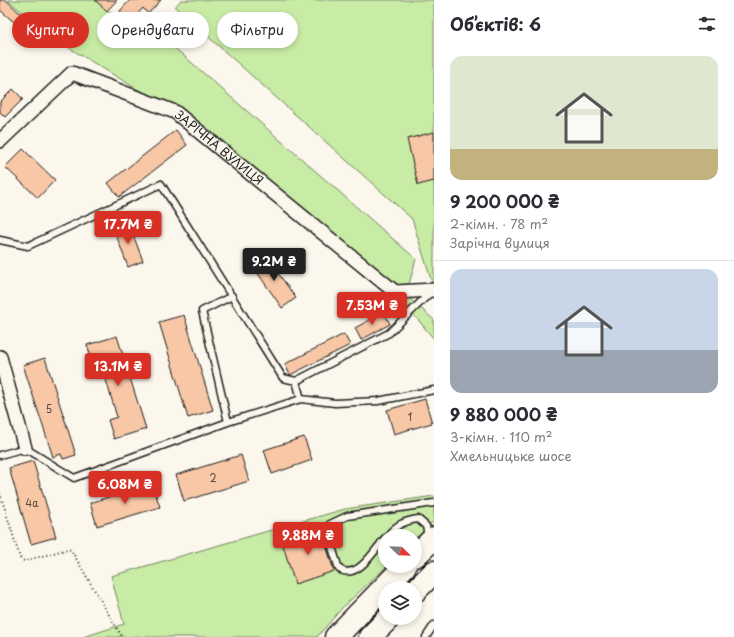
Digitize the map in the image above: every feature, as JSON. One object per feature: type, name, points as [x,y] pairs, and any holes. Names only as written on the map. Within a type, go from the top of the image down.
[{"type":"highway","points":[[422,584],[434,572]]},
{"type":"highway","points":[[336,637],[398,573]]},
{"type":"highway","points":[[371,636],[382,625]]},
{"type":"street","name":"ЗАРІЧНА ВУЛИЦЯ","points":[[0,141],[72,73],[174,112],[395,292],[434,290]]},
{"type":"street","points":[[0,357],[25,448]]},
{"type":"lane","points":[[0,240],[28,246],[161,184],[283,378],[296,381],[389,332],[434,290]]},
{"type":"lane","points":[[228,422],[202,311],[232,296]]},
{"type":"lane","points":[[296,381],[301,399]]},
{"type":"lane","points":[[0,455],[25,448],[74,478],[228,422],[301,399],[335,404],[378,402],[434,390]]},
{"type":"lane","points":[[378,546],[359,568],[351,572],[343,572],[339,569],[328,535],[330,524],[347,516],[434,503]]},
{"type":"lane","points":[[393,529],[405,521],[418,520],[426,526],[426,545]]},
{"type":"lane","points":[[426,637],[434,625]]},
{"type":"path","points":[[0,493],[20,558],[24,561],[68,549],[71,550],[122,637]]},
{"type":"green space","points":[[8,0],[95,0],[109,12],[97,12],[97,48],[175,48],[416,259],[406,295],[434,320],[434,339],[395,292],[175,112],[69,48],[89,48],[89,12],[22,12]]},
{"type":"green space","points":[[181,0],[434,0],[434,289],[412,219],[221,48],[298,48],[298,12],[217,12],[217,45],[209,37],[209,12],[181,12],[175,7]]},
{"type":"green space","points":[[434,496],[434,521],[422,532],[422,529],[378,529],[378,573],[379,573],[343,607],[317,637],[83,637],[124,624],[111,576],[345,509]]},
{"type":"building","points":[[0,0],[6,0],[19,12],[12,12],[12,20],[0,10]]},
{"type":"building","points":[[95,0],[117,0],[107,11]]},
{"type":"building","points":[[130,0],[161,0],[150,12],[146,12],[143,8],[139,12],[120,11]]},
{"type":"building","points":[[13,89],[23,99],[5,117],[0,112],[0,102]]},
{"type":"building","points":[[176,130],[187,145],[119,197],[108,183]]},
{"type":"building","points":[[434,132],[434,181],[418,185],[407,139]]},
{"type":"building","points":[[23,149],[55,180],[38,198],[5,167]]},
{"type":"building","points":[[129,224],[143,261],[128,267],[114,229]]},
{"type":"building","points":[[265,255],[296,298],[282,308],[252,265]]},
{"type":"building","points":[[384,312],[390,324],[361,340],[355,328]]},
{"type":"building","points":[[184,315],[213,410],[188,418],[159,322]]},
{"type":"building","points":[[344,334],[350,345],[290,375],[285,364]]},
{"type":"building","points":[[117,336],[146,429],[114,439],[108,420],[117,417],[101,363],[94,365],[87,345]]},
{"type":"building","points":[[45,358],[76,455],[63,459],[61,454],[53,457],[23,365]]},
{"type":"building","points":[[425,399],[432,423],[394,434],[387,410]]},
{"type":"building","points":[[304,437],[312,460],[272,474],[264,450]]},
{"type":"building","points":[[241,455],[249,481],[184,501],[176,475]]},
{"type":"building","points":[[33,461],[56,537],[31,544],[9,468]]},
{"type":"building","points":[[152,483],[160,507],[97,526],[90,503]]},
{"type":"building","points":[[321,529],[334,571],[295,584],[282,542]]}]
